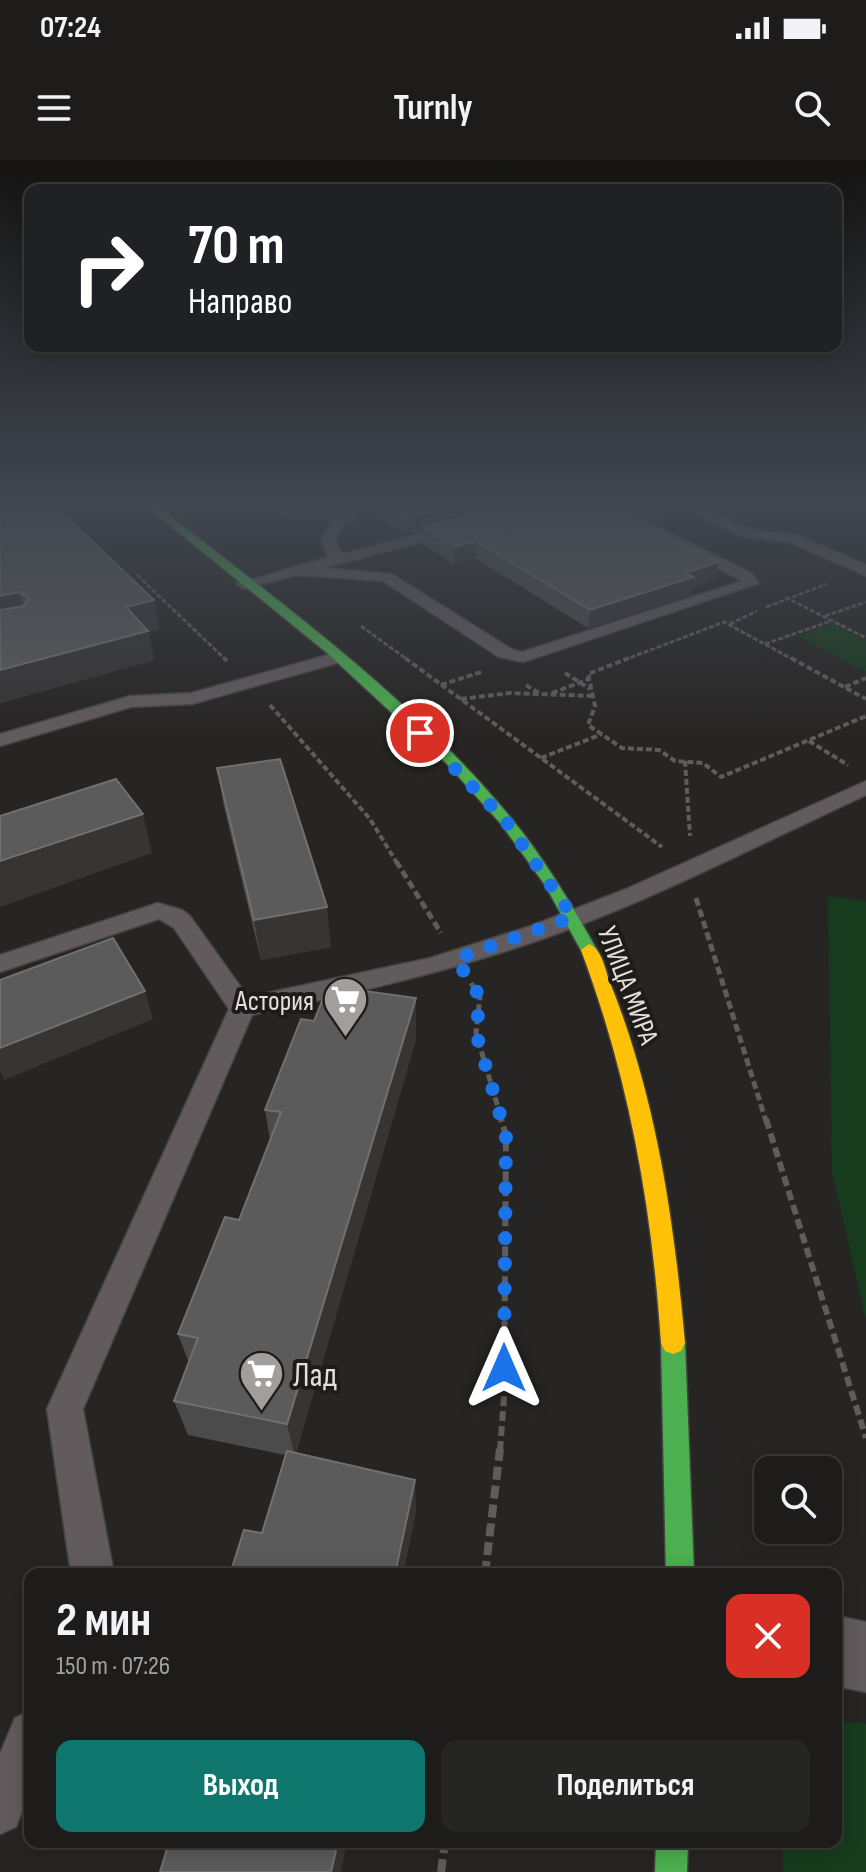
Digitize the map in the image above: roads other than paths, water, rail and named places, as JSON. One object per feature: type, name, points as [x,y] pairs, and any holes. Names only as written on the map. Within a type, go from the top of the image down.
[{"type":"street","name":"УЛИЦА МИРА","points":[[240,581],[405,718],[474,786],[532,855],[573,917],[604,986],[625,1048],[646,1130],[665,1238],[678,1391],[680,1568]]},
{"type":"street","points":[[842,1652],[866,1657]]},
{"type":"street","points":[[671,1872],[672,1848]]},
{"type":"lane","points":[[244,584],[255,581]]},
{"type":"lane","points":[[393,581],[505,653],[523,657],[751,583],[749,581]]},
{"type":"lane","points":[[0,740],[130,702],[192,698],[335,658]]},
{"type":"lane","points":[[242,1008],[456,959],[573,917],[678,862],[860,778]]},
{"type":"lane","points":[[0,964],[158,911],[174,915],[182,922],[242,1008]]},
{"type":"lane","points":[[93,1568],[65,1409],[242,1008]]},
{"type":"lane","points":[[0,1811],[24,1749]]},
{"type":"place","name":"Астория","points":[[345,1039]]},
{"type":"place","name":"Лад","points":[[262,1413]]}]
